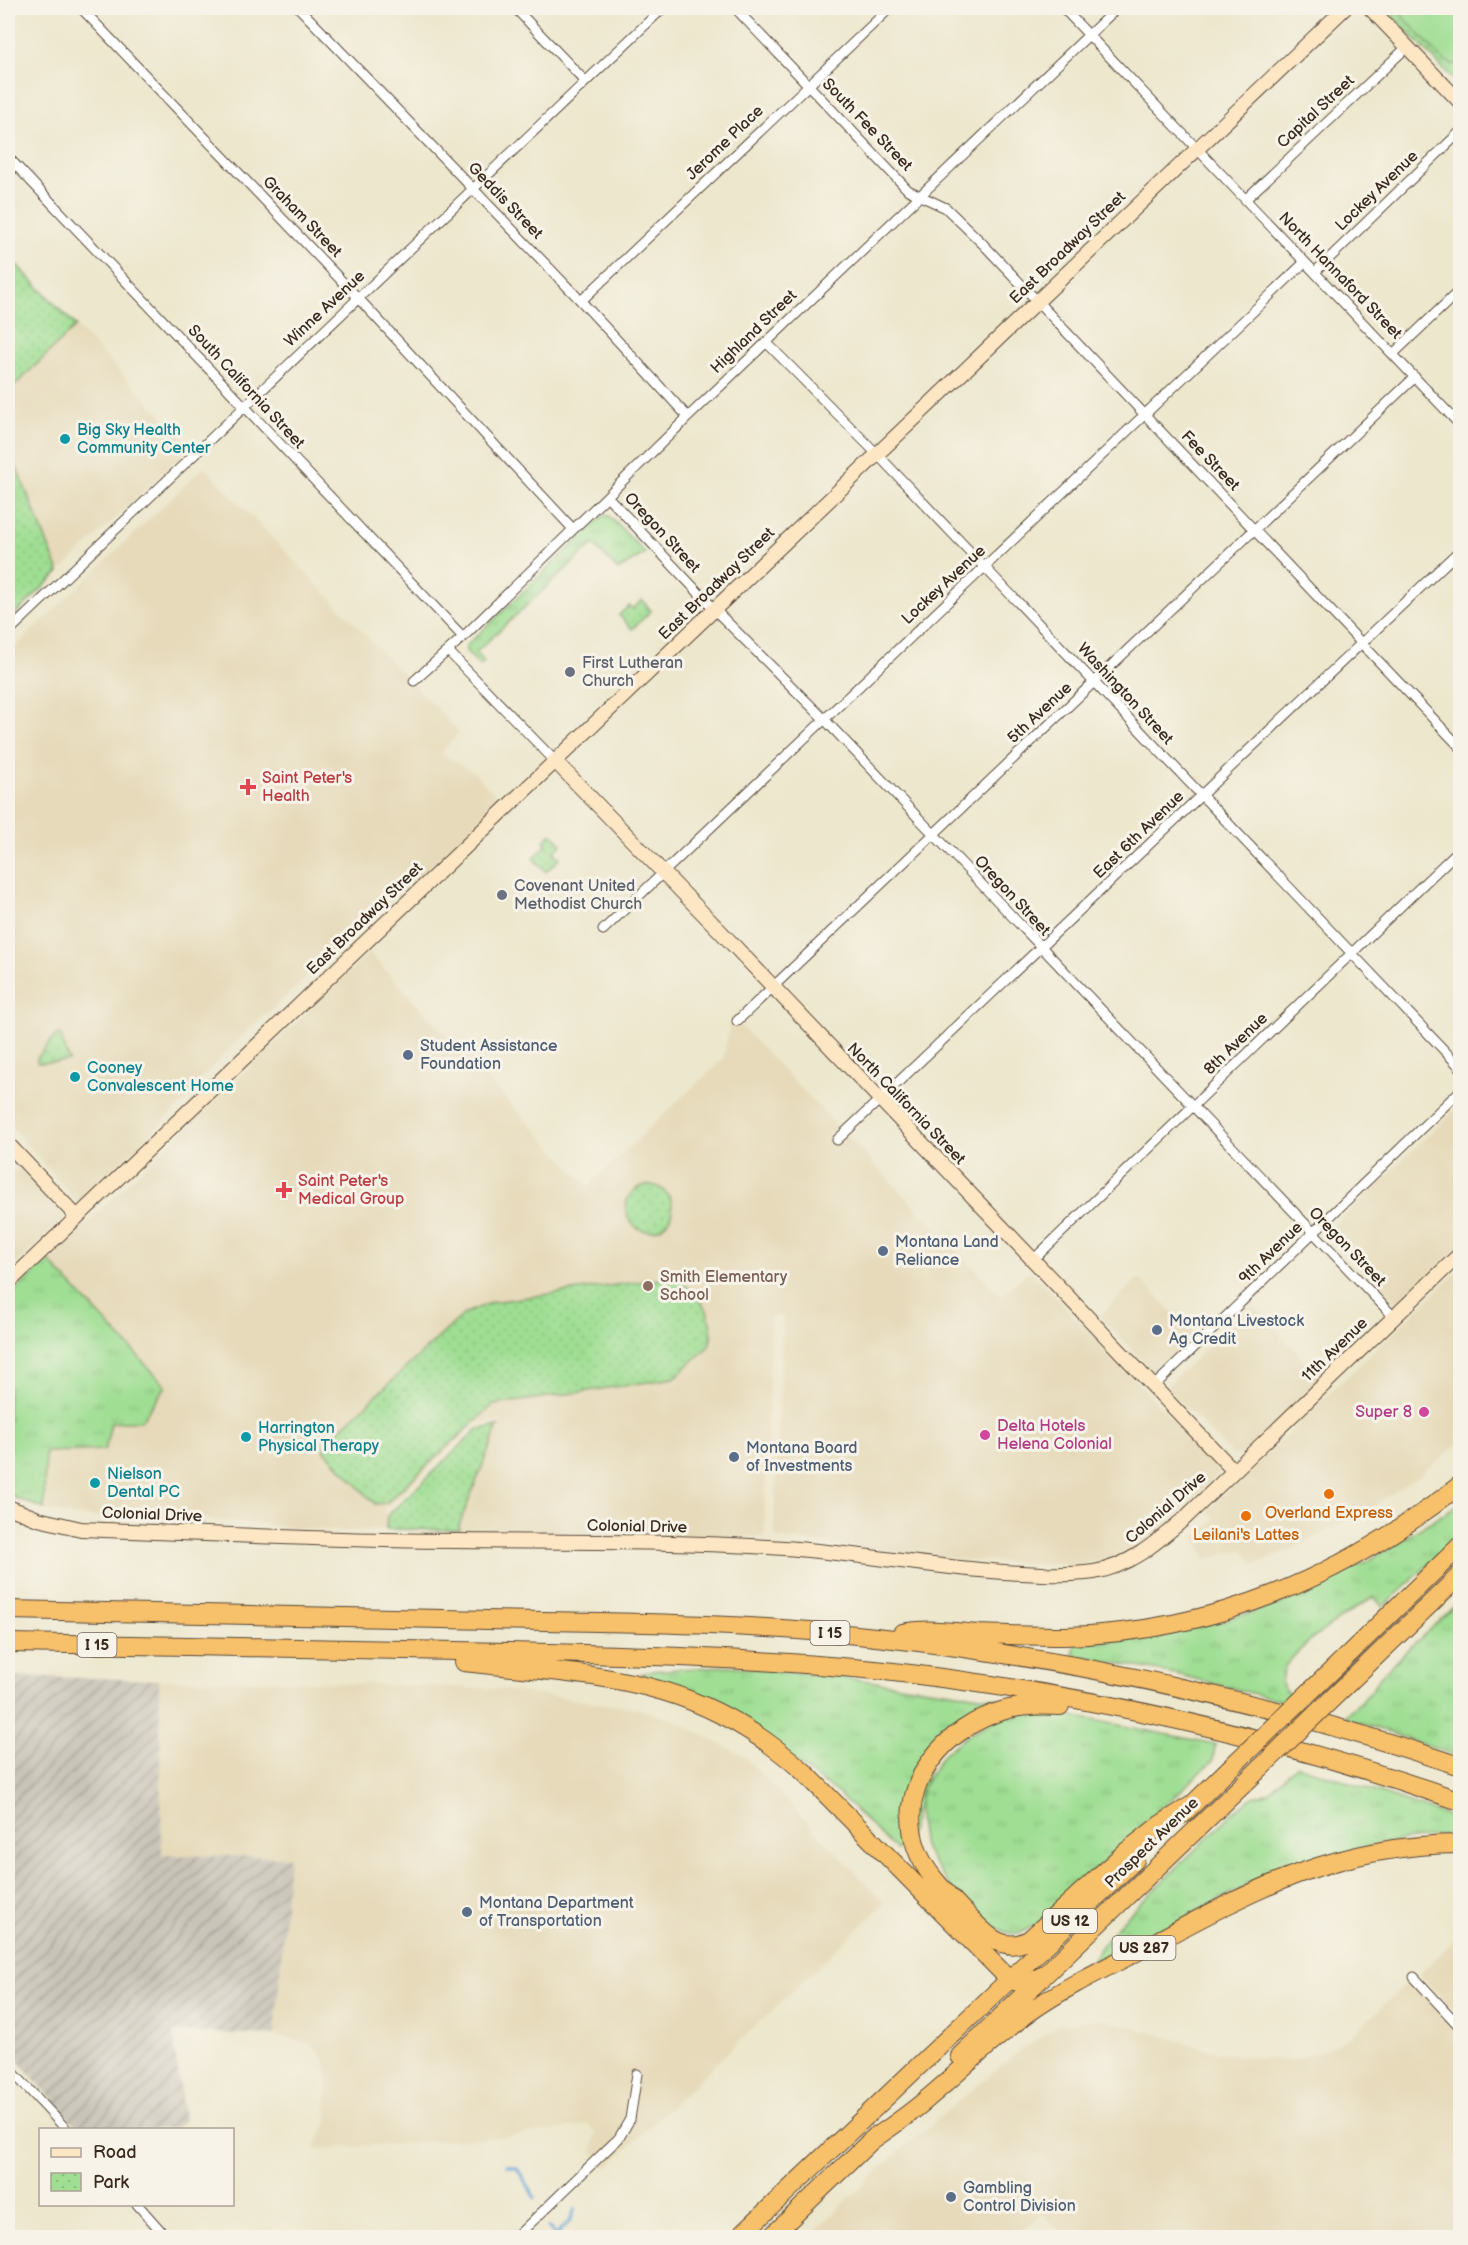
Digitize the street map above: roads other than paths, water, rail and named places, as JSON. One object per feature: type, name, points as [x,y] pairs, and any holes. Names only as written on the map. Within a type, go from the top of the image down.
[{"type":"highway","points":[[1310,1580],[1390,1535],[1461,1485]]},
{"type":"highway","points":[[881,1638],[924,1630],[1050,1636],[1137,1629],[1182,1622],[1225,1610],[1346,1566],[1377,1551],[1461,1499]]},
{"type":"highway","name":"Prospect Avenue","points":[[748,2234],[1461,1546]]},
{"type":"highway","name":"Prospect Avenue","points":[[770,2238],[1461,1575]]},
{"type":"highway","name":"I 15","points":[[8,1610],[656,1623],[797,1630],[881,1638],[1031,1658],[1169,1685],[1324,1724],[1461,1766]]},
{"type":"highway","name":"I 15","points":[[8,1643],[672,1657],[813,1664],[991,1685],[1075,1699],[1186,1722],[1321,1756],[1461,1801]]},
{"type":"highway","points":[[379,1650],[453,1661],[615,1679],[678,1695],[727,1716],[771,1744],[811,1778],[1010,1979],[1018,1983],[1028,1982],[1046,1973]]},
{"type":"highway","points":[[1186,1722],[1050,1706],[1023,1706],[994,1714],[959,1732],[930,1759],[917,1783],[911,1820],[916,1848],[924,1865],[938,1885],[987,1934],[1003,1944],[1015,1946],[1037,1935],[1127,1851],[1160,1825],[1192,1805]]},
{"type":"highway","name":"US 287","points":[[869,2142],[921,2104],[1005,2031],[1041,2004],[1230,1902],[1292,1874],[1339,1859],[1403,1847],[1461,1844]]},
{"type":"street","name":"Graham Street","points":[[81,8],[358,298],[573,529]]},
{"type":"street","name":"Geddis Street","points":[[299,8],[581,301],[688,417]]},
{"type":"street","points":[[514,8],[585,81]]},
{"type":"street","name":"Winne Avenue","points":[[8,632],[663,8]]},
{"type":"street","name":"South Fee Street","points":[[735,8],[908,190],[946,208],[1037,301]]},
{"type":"street","name":"Jerome Place","points":[[581,301],[890,8]]},
{"type":"street","name":"North Hannaford Street","points":[[1063,8],[1461,425]]},
{"type":"street","name":"Highland Street","points":[[414,681],[463,637],[688,417],[1117,8]]},
{"type":"street","name":"East Broadway Street","points":[[8,1283],[1345,8]]},
{"type":"street","points":[[1370,8],[1461,102]]},
{"type":"street","name":"Capital Street","points":[[1245,199],[1407,46]]},
{"type":"street","name":"Lockey Avenue","points":[[1314,272],[1461,132]]},
{"type":"street","name":"South California Street","points":[[8,157],[463,637]]},
{"type":"street","name":"Lockey Avenue","points":[[603,930],[1305,262]]},
{"type":"street","points":[[1393,354],[1461,290]]},
{"type":"street","name":"Fee Street","points":[[1037,301],[1461,747]]},
{"type":"street","name":"Washington Street","points":[[766,342],[877,454],[1461,1067]]},
{"type":"street","name":"5th Avenue","points":[[737,1021],[1415,377]]},
{"type":"street","name":"Oregon Street","points":[[607,496],[714,609],[824,719],[1394,1317]]},
{"type":"street","name":"East 6th Avenue","points":[[837,1140],[1461,550]]},
{"type":"street","points":[[448,651],[555,761]]},
{"type":"street","name":"North California Street","points":[[555,761],[1233,1470]]},
{"type":"street","name":"8th Avenue","points":[[1033,1260],[1461,849]]},
{"type":"street","name":"9th Avenue","points":[[1153,1386],[1461,1091]]},
{"type":"street","points":[[8,1144],[77,1217]]},
{"type":"street","name":"11th Avenue","points":[[1233,1470],[1461,1254]]},
{"type":"street","name":"Colonial Drive","points":[[8,1507],[38,1519],[81,1529],[386,1540],[768,1546],[962,1569],[1064,1574],[1120,1566],[1152,1547],[1233,1470]]},
{"type":"street","points":[[1414,1977],[1461,2027]]},
{"type":"street","points":[[8,2067],[65,2128]]},
{"type":"street","points":[[515,2238],[619,2138],[630,2119],[637,2074]]},
{"type":"street","points":[[138,2206],[168,2238]]},
{"type":"waterway","points":[[507,2165],[517,2168],[535,2198]]},
{"type":"waterway","points":[[557,2238],[560,2230],[570,2221],[575,2209]]},
{"type":"waterway","points":[[548,2227],[557,2237]]},
{"type":"place","name":"Big Sky Health Community Center","points":[[65,439]]},
{"type":"place","name":"First Lutheran Church","points":[[570,672]]},
{"type":"place","name":"Saint Peter's Health","points":[[248,787]]},
{"type":"place","name":"Covenant United Methodist Church","points":[[502,895]]},
{"type":"place","name":"Student Assistance Foundation","points":[[408,1055]]},
{"type":"place","name":"Cooney Convalescent Home","points":[[75,1077]]},
{"type":"place","name":"Saint Peter's Medical Group","points":[[284,1190]]},
{"type":"place","name":"Montana Land Reliance","points":[[883,1251]]},
{"type":"place","name":"Smith Elementary School","points":[[648,1286]]},
{"type":"place","name":"Montana Livestock Ag Credit","points":[[1157,1330]]},
{"type":"place","name":"Super 8","points":[[1424,1412]]},
{"type":"place","name":"Delta Hotels Helena Colonial","points":[[985,1435]]},
{"type":"place","name":"Harrington Physical Therapy","points":[[246,1437]]},
{"type":"place","name":"Montana Board of Investments","points":[[734,1457]]},
{"type":"place","name":"Nielson Dental PC","points":[[95,1483]]},
{"type":"place","name":"Overland Express","points":[[1329,1494]]},
{"type":"place","name":"Leilani's Lattes","points":[[1246,1516]]},
{"type":"place","name":"Montana Department of Transportation","points":[[467,1912]]},
{"type":"place","name":"Gambling Control Division","points":[[951,2197]]}]
